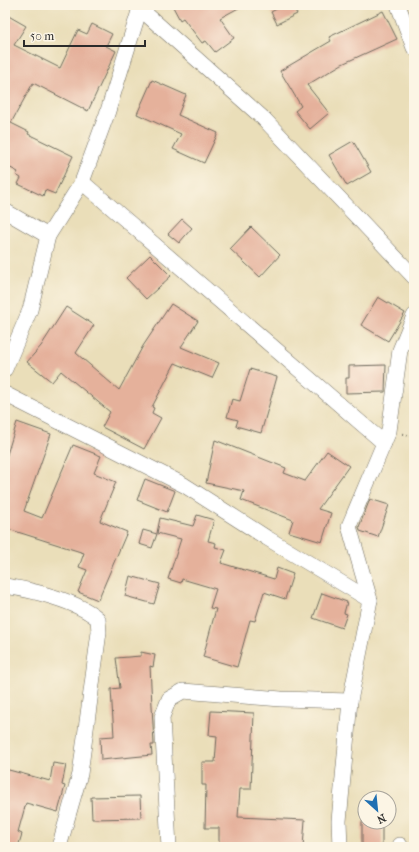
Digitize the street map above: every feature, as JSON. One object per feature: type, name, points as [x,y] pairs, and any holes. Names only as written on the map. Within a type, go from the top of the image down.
[{"type":"street","points":[[398,5],[414,48]]},
{"type":"street","points":[[5,369],[30,310],[48,236],[82,182],[107,114],[139,6],[264,119],[414,277]]},
{"type":"street","points":[[82,182],[384,443]]},
{"type":"street","points":[[5,211],[48,236]]},
{"type":"street","points":[[340,847],[339,821],[350,701],[370,600],[348,526],[389,431],[400,350],[414,316]]},
{"type":"street","points":[[5,394],[184,485],[267,538],[370,600]]},
{"type":"street","points":[[5,586],[28,589],[87,610],[98,619],[99,632],[80,774],[59,847]]},
{"type":"street","points":[[169,847],[162,718],[169,698],[183,691],[350,701]]},
{"type":"building","points":[[172,5],[244,5],[220,18],[234,38],[215,52],[206,41],[202,43],[183,18],[180,20]]},
{"type":"building","points":[[284,5],[292,5],[297,14],[277,24],[271,12]]},
{"type":"building","points":[[383,11],[397,39],[342,64],[307,85],[329,113],[310,129],[295,111],[301,106],[280,71],[331,41],[329,37]]},
{"type":"building","points":[[5,14],[26,26],[14,45],[60,68],[78,30],[87,34],[92,24],[112,34],[106,46],[116,51],[88,111],[33,83],[11,123],[29,132],[28,134],[73,156],[55,194],[45,190],[43,196],[18,184],[21,178],[16,175],[18,172],[5,165]]},
{"type":"building","points":[[152,80],[186,95],[178,115],[218,133],[204,163],[173,149],[181,134],[137,114]]},
{"type":"building","points":[[353,141],[371,172],[347,186],[329,155]]},
{"type":"building","points":[[182,219],[192,228],[179,243],[168,234]]},
{"type":"building","points":[[251,227],[280,255],[260,277],[230,249]]},
{"type":"building","points":[[150,255],[171,276],[146,299],[126,278]]},
{"type":"building","points":[[378,297],[405,313],[388,341],[361,325]]},
{"type":"building","points":[[171,304],[198,321],[181,347],[219,363],[212,378],[175,363],[152,407],[154,408],[152,413],[161,418],[144,449],[102,427],[110,412],[61,371],[52,382],[27,362],[41,346],[66,307],[94,325],[76,353],[119,390],[143,346]]},
{"type":"building","points":[[386,365],[385,392],[346,393],[346,378],[349,378],[349,366]]},
{"type":"building","points":[[250,369],[277,377],[261,433],[236,426],[238,420],[227,417],[232,399],[240,401]]},
{"type":"building","points":[[17,422],[51,434],[24,511],[42,518],[73,445],[101,456],[94,473],[116,482],[100,521],[127,532],[98,600],[78,592],[87,570],[79,567],[84,553],[5,528],[5,461]]},
{"type":"building","points":[[215,440],[286,468],[284,473],[305,481],[327,451],[349,466],[318,509],[331,513],[322,542],[289,532],[293,520],[241,500],[244,491],[206,483]]},
{"type":"building","points":[[145,479],[175,491],[167,512],[137,500]]},
{"type":"building","points":[[370,499],[389,505],[378,537],[360,531],[359,527]]},
{"type":"building","points":[[197,515],[214,520],[208,541],[216,543],[215,547],[226,550],[221,563],[274,579],[277,568],[293,574],[285,599],[264,592],[255,621],[250,620],[237,667],[203,657],[216,609],[210,608],[216,589],[182,579],[181,583],[168,579],[181,539],[157,533],[160,518],[193,526]]},
{"type":"building","points":[[143,530],[157,534],[152,548],[139,544]]},
{"type":"building","points":[[130,576],[160,584],[154,604],[125,596]]},
{"type":"building","points":[[322,593],[347,602],[344,613],[347,614],[342,628],[313,618]]},
{"type":"building","points":[[141,652],[155,655],[153,667],[150,666],[154,745],[151,745],[152,755],[101,760],[100,737],[114,736],[111,689],[120,688],[116,658],[141,656]]},
{"type":"building","points":[[211,711],[254,713],[251,789],[240,789],[238,817],[305,820],[303,847],[219,847],[219,828],[205,828],[206,785],[202,785],[202,762],[215,762],[217,736],[209,735]]},
{"type":"building","points":[[53,763],[66,765],[62,785],[65,786],[58,812],[26,803],[18,832],[22,834],[18,847],[5,847],[5,769],[50,781]]},
{"type":"building","points":[[140,796],[141,818],[92,819],[91,797]]},
{"type":"building","points":[[362,830],[382,830],[382,847],[362,847]]}]
